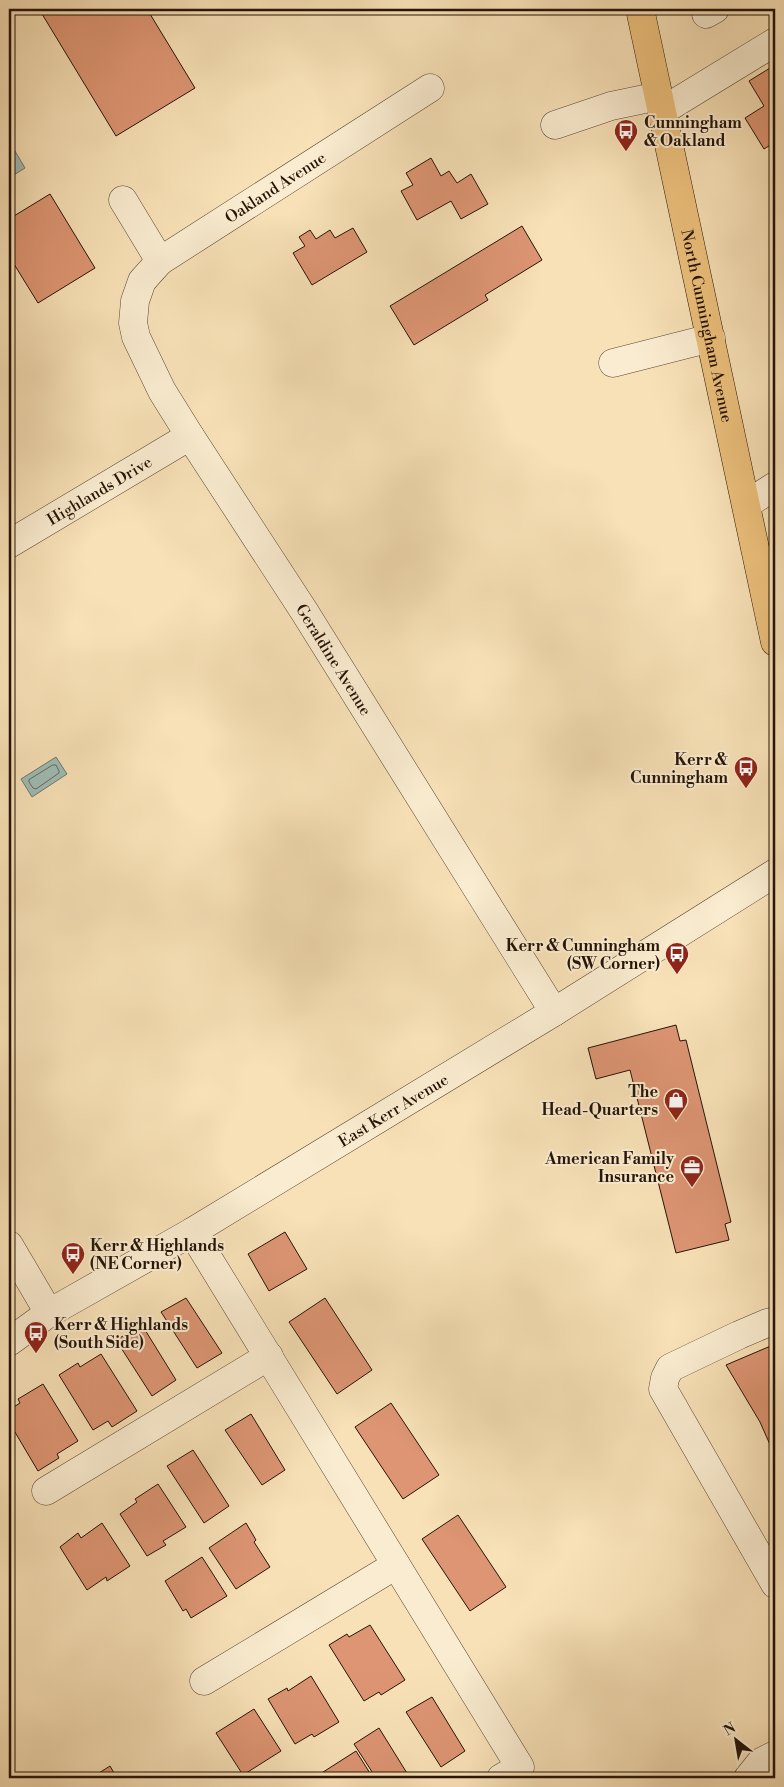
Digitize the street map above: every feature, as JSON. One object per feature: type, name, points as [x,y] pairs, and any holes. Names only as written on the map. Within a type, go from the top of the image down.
[{"type":"main road","name":"North Cunningham Avenue","points":[[640,9],[747,504],[770,586],[775,642]]},
{"type":"street","points":[[554,124],[611,106],[661,104],[775,42]]},
{"type":"street","name":"Oakland Avenue","points":[[135,302],[142,281],[160,261],[430,88]]},
{"type":"street","points":[[123,200],[160,261]]},
{"type":"street","name":"Geraldine Avenue","points":[[135,302],[133,324],[136,337],[162,391],[304,611],[554,1012]]},
{"type":"street","points":[[613,363],[711,338]]},
{"type":"street","name":"Highlands Drive","points":[[9,544],[190,436]]},
{"type":"street","points":[[747,504],[775,486]]},
{"type":"street","name":"East Kerr Avenue","points":[[9,1342],[50,1313],[192,1232],[554,1012],[775,873]]},
{"type":"street","points":[[192,1232],[520,1767],[502,1778]]},
{"type":"street","points":[[9,1245],[50,1313]]},
{"type":"street","points":[[775,1321],[739,1335],[670,1368],[665,1378],[663,1389],[775,1584]]},
{"type":"street","points":[[46,1491],[269,1356]]},
{"type":"street","points":[[204,1680],[396,1565]]},
{"type":"street","points":[[748,1778],[761,1762],[775,1755]]},
{"type":"water","points":[[9,141],[25,168],[9,178]]},
{"type":"water","points":[[56,757],[67,774],[32,797],[21,779]]},
{"type":"building","points":[[39,9],[147,9],[195,88],[116,136]]},
{"type":"building","points":[[775,65],[775,142],[764,149],[745,118],[764,106],[749,81]]},
{"type":"building","points":[[431,158],[441,176],[449,171],[457,183],[471,174],[488,204],[461,219],[451,201],[417,220],[401,191],[413,185],[406,173]]},
{"type":"building","points":[[50,194],[95,268],[38,303],[9,256],[9,219]]},
{"type":"building","points":[[522,226],[542,260],[485,295],[488,300],[414,345],[390,306]]},
{"type":"building","points":[[353,228],[367,252],[312,285],[293,253],[305,246],[299,237],[310,230],[316,239],[330,230],[335,238]]},
{"type":"building","points":[[676,1025],[680,1041],[686,1040],[731,1222],[725,1224],[729,1240],[676,1253],[630,1070],[596,1079],[588,1048]]},
{"type":"building","points":[[285,1232],[307,1269],[269,1291],[248,1254]]},
{"type":"building","points":[[186,1298],[222,1353],[197,1368],[161,1312]]},
{"type":"building","points":[[325,1298],[372,1370],[337,1394],[289,1322]]},
{"type":"building","points":[[142,1325],[176,1380],[152,1396],[116,1340]]},
{"type":"building","points":[[773,1345],[775,1350],[775,1456],[760,1422],[726,1365]]},
{"type":"building","points":[[101,1354],[137,1411],[112,1427],[108,1421],[93,1430],[59,1375],[78,1363],[80,1367]]},
{"type":"building","points":[[43,1384],[78,1441],[57,1454],[59,1458],[38,1471],[9,1422],[9,1410],[20,1403],[18,1399]]},
{"type":"building","points":[[391,1403],[439,1475],[403,1499],[355,1427]]},
{"type":"building","points":[[251,1414],[285,1470],[262,1485],[225,1430]]},
{"type":"building","points":[[193,1450],[229,1506],[204,1523],[167,1466]]},
{"type":"building","points":[[158,1484],[186,1527],[163,1541],[166,1545],[147,1556],[120,1514],[137,1502],[135,1499]]},
{"type":"building","points":[[458,1515],[506,1587],[470,1611],[422,1539]]},
{"type":"building","points":[[102,1523],[130,1566],[107,1581],[106,1577],[87,1590],[60,1547],[78,1533],[81,1538]]},
{"type":"building","points":[[246,1523],[256,1540],[254,1542],[270,1567],[236,1589],[209,1548]]},
{"type":"building","points":[[202,1557],[227,1596],[191,1618],[186,1609],[183,1611],[165,1581]]},
{"type":"building","points":[[370,1625],[405,1680],[381,1695],[379,1692],[364,1701],[329,1645],[347,1634],[349,1637]]},
{"type":"building","points":[[311,1676],[339,1722],[314,1737],[312,1734],[295,1744],[268,1699],[287,1688],[288,1691]]},
{"type":"building","points":[[432,1697],[465,1751],[441,1767],[406,1712]]},
{"type":"building","points":[[254,1709],[281,1751],[243,1775],[216,1733]]},
{"type":"building","points":[[379,1728],[410,1778],[376,1778],[354,1744]]},
{"type":"building","points":[[356,1751],[373,1778],[322,1778],[320,1774]]},
{"type":"building","points":[[110,1766],[117,1778],[91,1778]]},
{"type":"place","name":"Cunningham & Oakland","points":[[626,152]]},
{"type":"place","name":"Kerr & Cunningham","points":[[746,789]]},
{"type":"place","name":"Kerr & Cunningham (SW Corner)","points":[[677,975]]},
{"type":"place","name":"The Head-Quarters","points":[[676,1121]]},
{"type":"place","name":"American Family Insurance","points":[[692,1188]]},
{"type":"place","name":"Kerr & Highlands (NE Corner)","points":[[73,1275]]},
{"type":"place","name":"Kerr & Highlands (South Side)","points":[[36,1354]]}]
